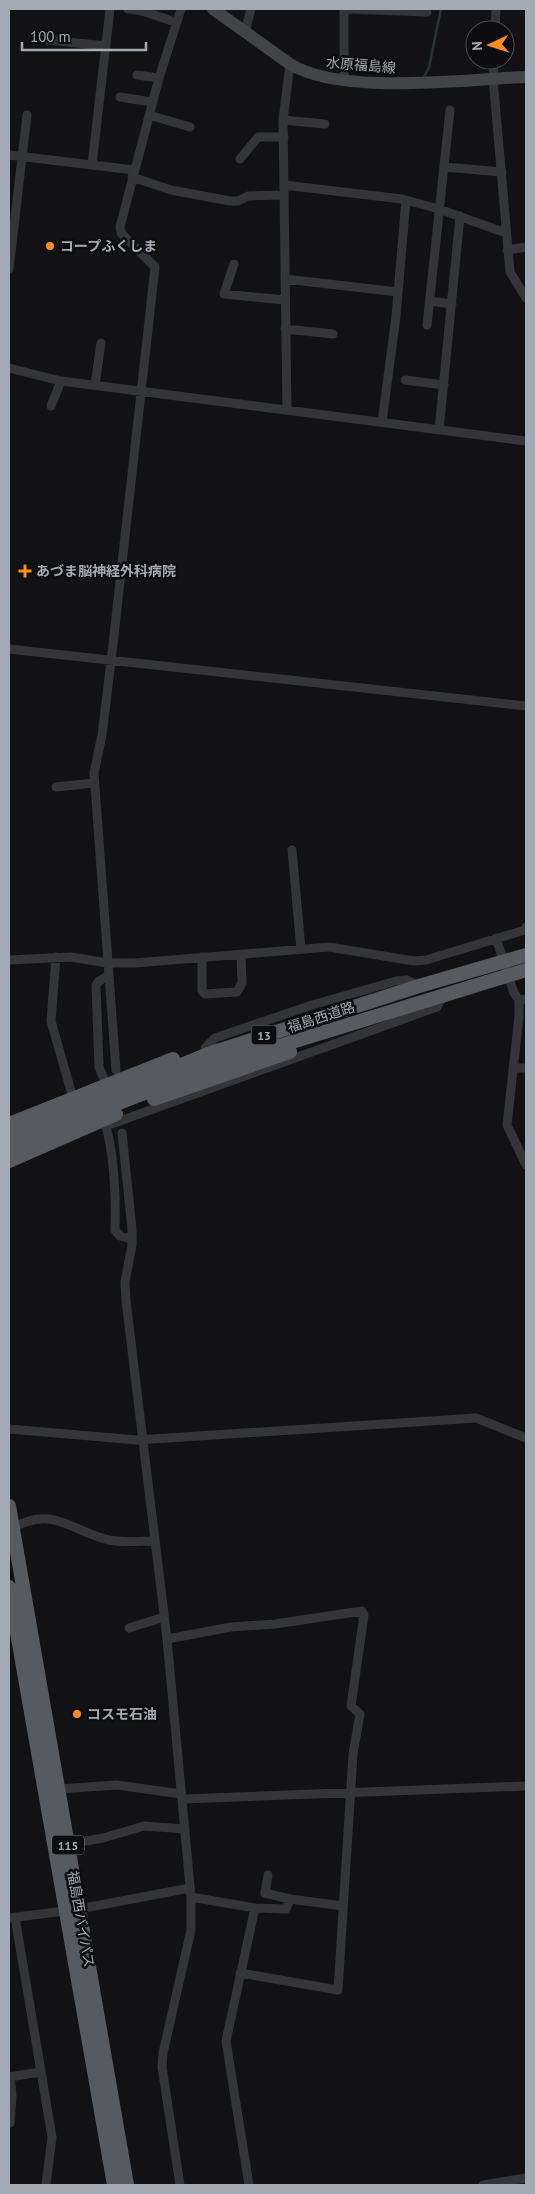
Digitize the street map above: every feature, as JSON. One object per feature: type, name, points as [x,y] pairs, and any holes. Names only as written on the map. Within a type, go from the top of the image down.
[{"type":"highway","name":"福島西道路","points":[[9,1150],[83,1117],[211,1067],[444,994],[505,968],[526,955]]},
{"type":"highway","name":"福島西道路","points":[[9,1136],[208,1054],[324,1016],[419,986],[505,968],[526,970]]},
{"type":"highway","points":[[9,1124],[106,1084],[298,1015],[324,1016]]},
{"type":"highway","points":[[9,1161],[102,1124],[140,1104],[316,1042],[354,1022]]},
{"type":"highway","name":"福島西バイパス","points":[[9,1506],[127,2185]]},
{"type":"highway","name":"福島西バイパス","points":[[9,1587],[114,2185]]},
{"type":"main road","name":"水原福島線","points":[[213,9],[290,64],[302,71],[320,77],[418,83],[526,77]]},
{"type":"street","points":[[92,165],[110,9]]},
{"type":"street","points":[[128,9],[140,9],[156,17],[176,22]]},
{"type":"street","points":[[116,1070],[94,783],[95,761],[102,735],[111,662],[155,267],[121,233],[122,216],[152,102],[181,9]]},
{"type":"street","points":[[245,32],[251,9]]},
{"type":"street","points":[[344,79],[345,9],[427,12]]},
{"type":"street","points":[[48,40],[106,46]]},
{"type":"street","points":[[287,410],[283,120],[290,64]]},
{"type":"street","points":[[493,70],[510,272],[526,298]]},
{"type":"street","points":[[137,75],[159,78]]},
{"type":"street","points":[[120,97],[152,102]]},
{"type":"street","points":[[427,325],[450,110]]},
{"type":"street","points":[[9,269],[27,115]]},
{"type":"street","points":[[149,115],[190,127]]},
{"type":"street","points":[[283,120],[325,124]]},
{"type":"street","points":[[240,159],[258,137],[284,137]]},
{"type":"street","points":[[9,155],[92,165],[133,173],[171,190],[230,201],[238,201],[248,196],[284,195]]},
{"type":"street","points":[[444,167],[502,172]]},
{"type":"street","points":[[284,185],[406,200],[439,209],[506,233]]},
{"type":"street","points":[[382,422],[398,292],[406,200]]},
{"type":"street","points":[[439,430],[460,216]]},
{"type":"street","points":[[507,250],[526,247]]},
{"type":"street","points":[[234,264],[224,294],[285,300]]},
{"type":"street","points":[[285,279],[398,292]]},
{"type":"street","points":[[430,301],[452,304]]},
{"type":"street","points":[[285,329],[333,334]]},
{"type":"street","points":[[95,385],[101,343]]},
{"type":"street","points":[[9,368],[61,381],[526,441]]},
{"type":"street","points":[[404,380],[444,385]]},
{"type":"street","points":[[51,406],[61,381]]},
{"type":"street","points":[[9,649],[111,662],[526,706]]},
{"type":"street","points":[[56,787],[94,783]]},
{"type":"street","points":[[292,850],[300,949]]},
{"type":"street","points":[[9,960],[71,957],[107,962],[135,963],[329,946],[414,961],[426,960],[526,927]]},
{"type":"street","points":[[496,938],[505,968],[522,999],[507,1125],[526,1165]]},
{"type":"street","points":[[202,957],[202,991],[205,994],[230,993],[236,992],[242,983],[242,954]]},
{"type":"street","points":[[56,957],[52,1021],[73,1098]]},
{"type":"street","points":[[106,1084],[99,1067],[96,985],[108,976]]},
{"type":"street","points":[[204,1048],[215,1038],[312,1004],[396,981],[407,980],[419,986]]},
{"type":"street","points":[[132,1239],[120,1236],[115,1230],[117,1203],[115,1172],[102,1124],[437,1007],[444,994]]},
{"type":"street","points":[[514,1068],[526,1068]]},
{"type":"street","points":[[122,1133],[132,1239],[125,1282],[167,1640],[191,1893],[191,1930],[163,2053],[162,2067],[180,2185]]},
{"type":"street","points":[[9,1429],[142,1439],[476,1418],[526,1438]]},
{"type":"street","points":[[13,1528],[25,1522],[45,1518],[63,1522],[110,1540],[155,1541]]},
{"type":"street","points":[[167,1640],[231,1627],[275,1624],[362,1611],[364,1615],[351,1706],[360,1714],[353,1754],[338,1990],[240,1973]]},
{"type":"street","points":[[129,1628],[164,1618]]},
{"type":"street","points":[[59,1789],[117,1785],[182,1797],[351,1794],[526,1786]]},
{"type":"street","points":[[68,1844],[103,1838],[144,1826],[185,1830]]},
{"type":"street","points":[[268,1875],[265,1893],[290,1899],[343,1906]]},
{"type":"street","points":[[80,1908],[191,1893],[255,1908],[286,1909],[290,1899]]},
{"type":"street","points":[[250,2185],[226,2041],[255,1908]]},
{"type":"street","points":[[46,2185],[52,2137],[12,1918],[65,1911]]},
{"type":"street","points":[[10,2123],[12,2096],[9,2077],[40,2072]]},
{"type":"street","points":[[488,2185],[526,2178]]},
{"type":"waterway","points":[[424,77],[429,67],[441,9]]},
{"type":"place","name":"コープふくしま","points":[[50,246]]},
{"type":"place","name":"あづま脳神経外科病院","points":[[25,571]]},
{"type":"place","name":"コスモ石油","points":[[77,1714]]}]
